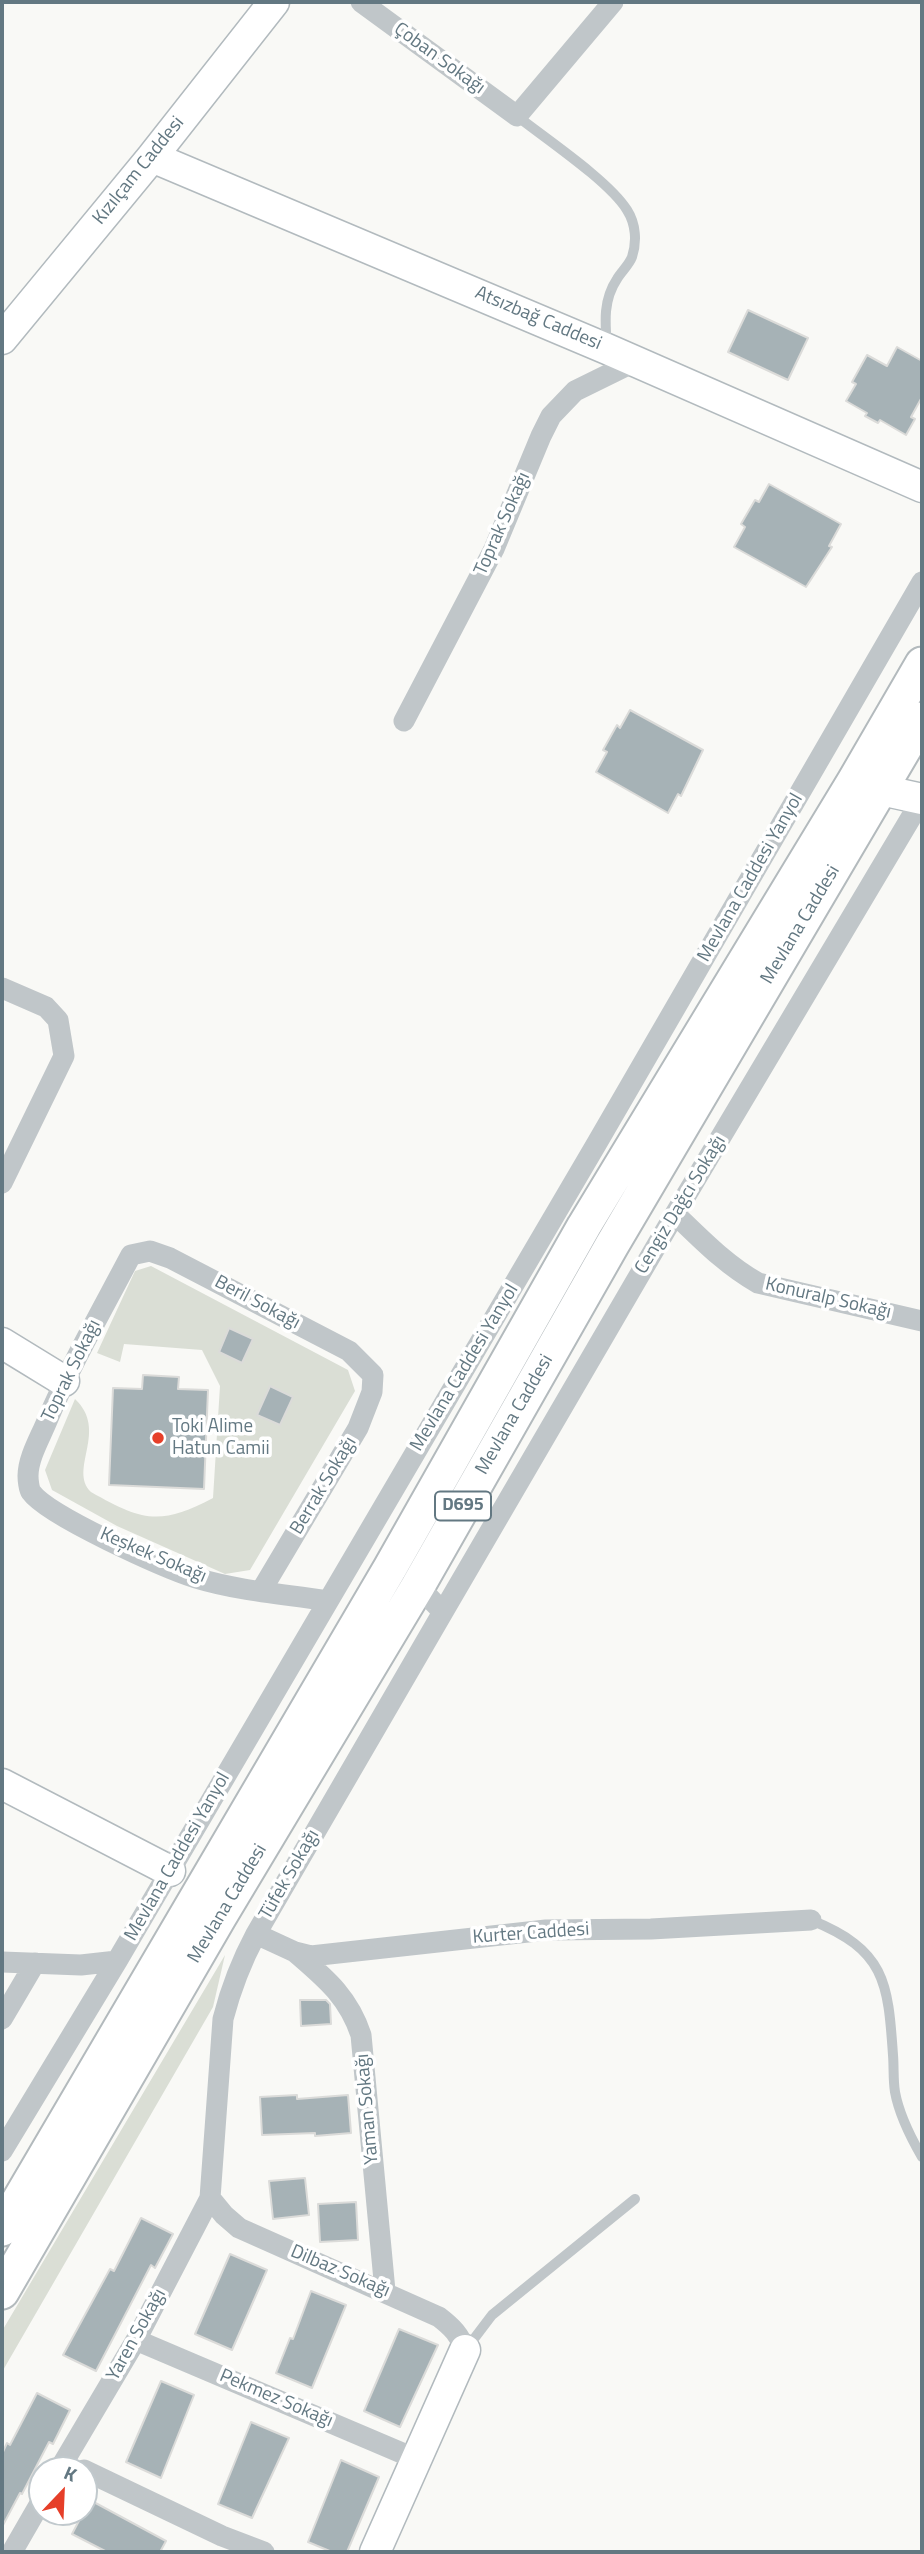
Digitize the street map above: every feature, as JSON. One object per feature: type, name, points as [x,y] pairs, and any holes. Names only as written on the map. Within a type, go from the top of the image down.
[{"type":"main road","name":"Mevlana Caddesi","points":[[2,2229],[390,1568],[584,1226],[922,664]]},
{"type":"main road","name":"Mevlana Caddesi","points":[[2,2292],[219,1918],[418,1586],[619,1233],[922,719]]},
{"type":"street","name":"Kızılçam Caddesi","points":[[2,339],[152,157],[274,2]]},
{"type":"street","name":"Çoban Sokağı","points":[[361,2],[517,116]]},
{"type":"street","points":[[517,116],[613,2]]},
{"type":"street","name":"Atsızbağ Caddesi","points":[[152,157],[636,361],[922,487]]},
{"type":"street","name":"Toprak Sokağı","points":[[404,721],[494,549],[551,416],[575,391],[636,361]]},
{"type":"street","name":"Mevlana Caddesi Yanyol","points":[[2,2151],[117,1961],[597,1143],[922,582]]},
{"type":"street","points":[[881,790],[922,799]]},
{"type":"street","name":"Cengiz Dağcı Sokağı","points":[[443,1612],[675,1214],[922,799]]},
{"type":"street","points":[[2,988],[46,1007],[58,1020],[64,1056],[2,1183]]},
{"type":"street","name":"Konuralp Sokağı","points":[[675,1214],[730,1265],[758,1283],[922,1321]]},
{"type":"street","name":"Beril Sokağı","points":[[131,1255],[150,1251],[170,1258],[349,1351],[373,1375]]},
{"type":"street","name":"Toprak Sokağı","points":[[31,1491],[28,1477],[30,1464],[64,1381],[131,1255]]},
{"type":"street","points":[[2,1343],[64,1381]]},
{"type":"street","name":"Berrak Sokağı","points":[[261,1591],[358,1428],[372,1392],[373,1375]]},
{"type":"street","name":"Keşkek Sokağı","points":[[31,1491],[52,1509],[78,1524],[195,1577],[328,1601]]},
{"type":"street","points":[[418,1586],[443,1612]]},
{"type":"street","name":"Tüfek Sokağı","points":[[210,2198],[223,2019],[238,1967],[443,1612]]},
{"type":"street","points":[[2,1784],[170,1871]]},
{"type":"street","name":"Kurter Caddesi","points":[[256,1934],[295,1952],[312,1956],[546,1930],[651,1929],[811,1920]]},
{"type":"street","name":"Yaman Sokağı","points":[[295,1952],[344,1997],[354,2014],[361,2035],[386,2291]]},
{"type":"street","points":[[2,1962],[81,1965],[117,1961]]},
{"type":"street","points":[[2,2019],[35,1963]]},
{"type":"street","name":"Dilbaz Sokağı","points":[[210,2198],[239,2228],[386,2291],[439,2317],[461,2337],[465,2350]]},
{"type":"street","name":"Yaren Sokağı","points":[[79,2456],[210,2198]]},
{"type":"street","name":"Pekmez Sokağı","points":[[136,2340],[416,2459]]},
{"type":"street","points":[[375,2552],[465,2350]]},
{"type":"street","points":[[98,2481],[219,2544],[264,2552]]},
{"type":"street","points":[[12,2552],[28,2524]]},
{"type":"lane","points":[[517,116],[615,195],[628,211],[635,229],[631,260],[607,297],[607,349]]},
{"type":"lane","points":[[811,1920],[856,1943],[874,1964],[885,1985],[890,2012],[895,2093],[904,2120],[922,2157]]},
{"type":"lane","points":[[465,2350],[492,2315],[635,2199]]},
{"type":"shaded area","points":[[151,1266],[348,1370],[355,1391],[250,1570],[225,1574],[117,1526],[52,1490],[45,1470],[75,1399],[85,1411],[89,1424],[84,1472],[85,1483],[91,1492],[124,1509],[151,1516],[179,1513],[213,1498],[220,1386],[202,1350],[124,1344],[120,1362],[97,1353],[135,1271]]},
{"type":"shaded area","points":[[225,1955],[213,2007],[2,2372],[2,2331]]},
{"type":"building","points":[[748,310],[808,338],[788,380],[728,352]]},
{"type":"building","points":[[897,347],[922,361],[922,397],[911,417],[915,419],[906,435],[880,420],[878,423],[865,416],[867,413],[846,401],[856,384],[852,382],[867,355],[887,366]]},
{"type":"building","points":[[769,484],[841,524],[829,546],[832,547],[806,587],[734,547],[745,527],[741,524],[755,500],[759,502]]},
{"type":"building","points":[[630,710],[703,750],[681,796],[678,794],[668,813],[596,772],[607,752],[603,750],[617,725],[620,728]]},
{"type":"building","points":[[229,1328],[253,1339],[242,1363],[219,1352]]},
{"type":"building","name":"Toki Alime Hatun Camii","points":[[143,1375],[179,1377],[178,1389],[208,1390],[204,1489],[109,1485],[113,1388],[142,1389]]},
{"type":"building","points":[[270,1386],[293,1397],[280,1425],[257,1415]]},
{"type":"building","points":[[300,2000],[326,2000],[330,2004],[331,2024],[301,2026]]},
{"type":"building","points":[[297,2095],[297,2099],[348,2095],[351,2133],[315,2136],[315,2133],[262,2135],[260,2097]]},
{"type":"building","points":[[305,2178],[309,2215],[273,2219],[269,2181]]},
{"type":"building","points":[[356,2202],[358,2240],[320,2242],[318,2204]]},
{"type":"building","points":[[141,2218],[173,2234],[155,2268],[151,2265],[96,2371],[63,2355],[110,2269],[114,2271]]},
{"type":"building","points":[[230,2254],[267,2270],[232,2350],[195,2334]]},
{"type":"building","points":[[311,2291],[346,2305],[312,2388],[276,2373],[290,2338],[293,2339]]},
{"type":"building","points":[[399,2329],[438,2345],[400,2427],[364,2411]]},
{"type":"building","points":[[161,2381],[194,2395],[161,2478],[126,2462]]},
{"type":"building","points":[[37,2393],[70,2410],[53,2444],[49,2442],[42,2456],[28,2456],[28,2482],[2,2527],[2,2454],[7,2443],[10,2445]]},
{"type":"building","points":[[251,2422],[289,2438],[252,2518],[218,2504]]},
{"type":"building","points":[[341,2460],[379,2477],[347,2552],[332,2552],[308,2542]]},
{"type":"building","points":[[98,2504],[166,2541],[160,2552],[107,2552],[72,2534],[76,2526],[98,2526]]},
{"type":"place","name":"Toki Alime Hatun Camii","points":[[158,1438]]}]
